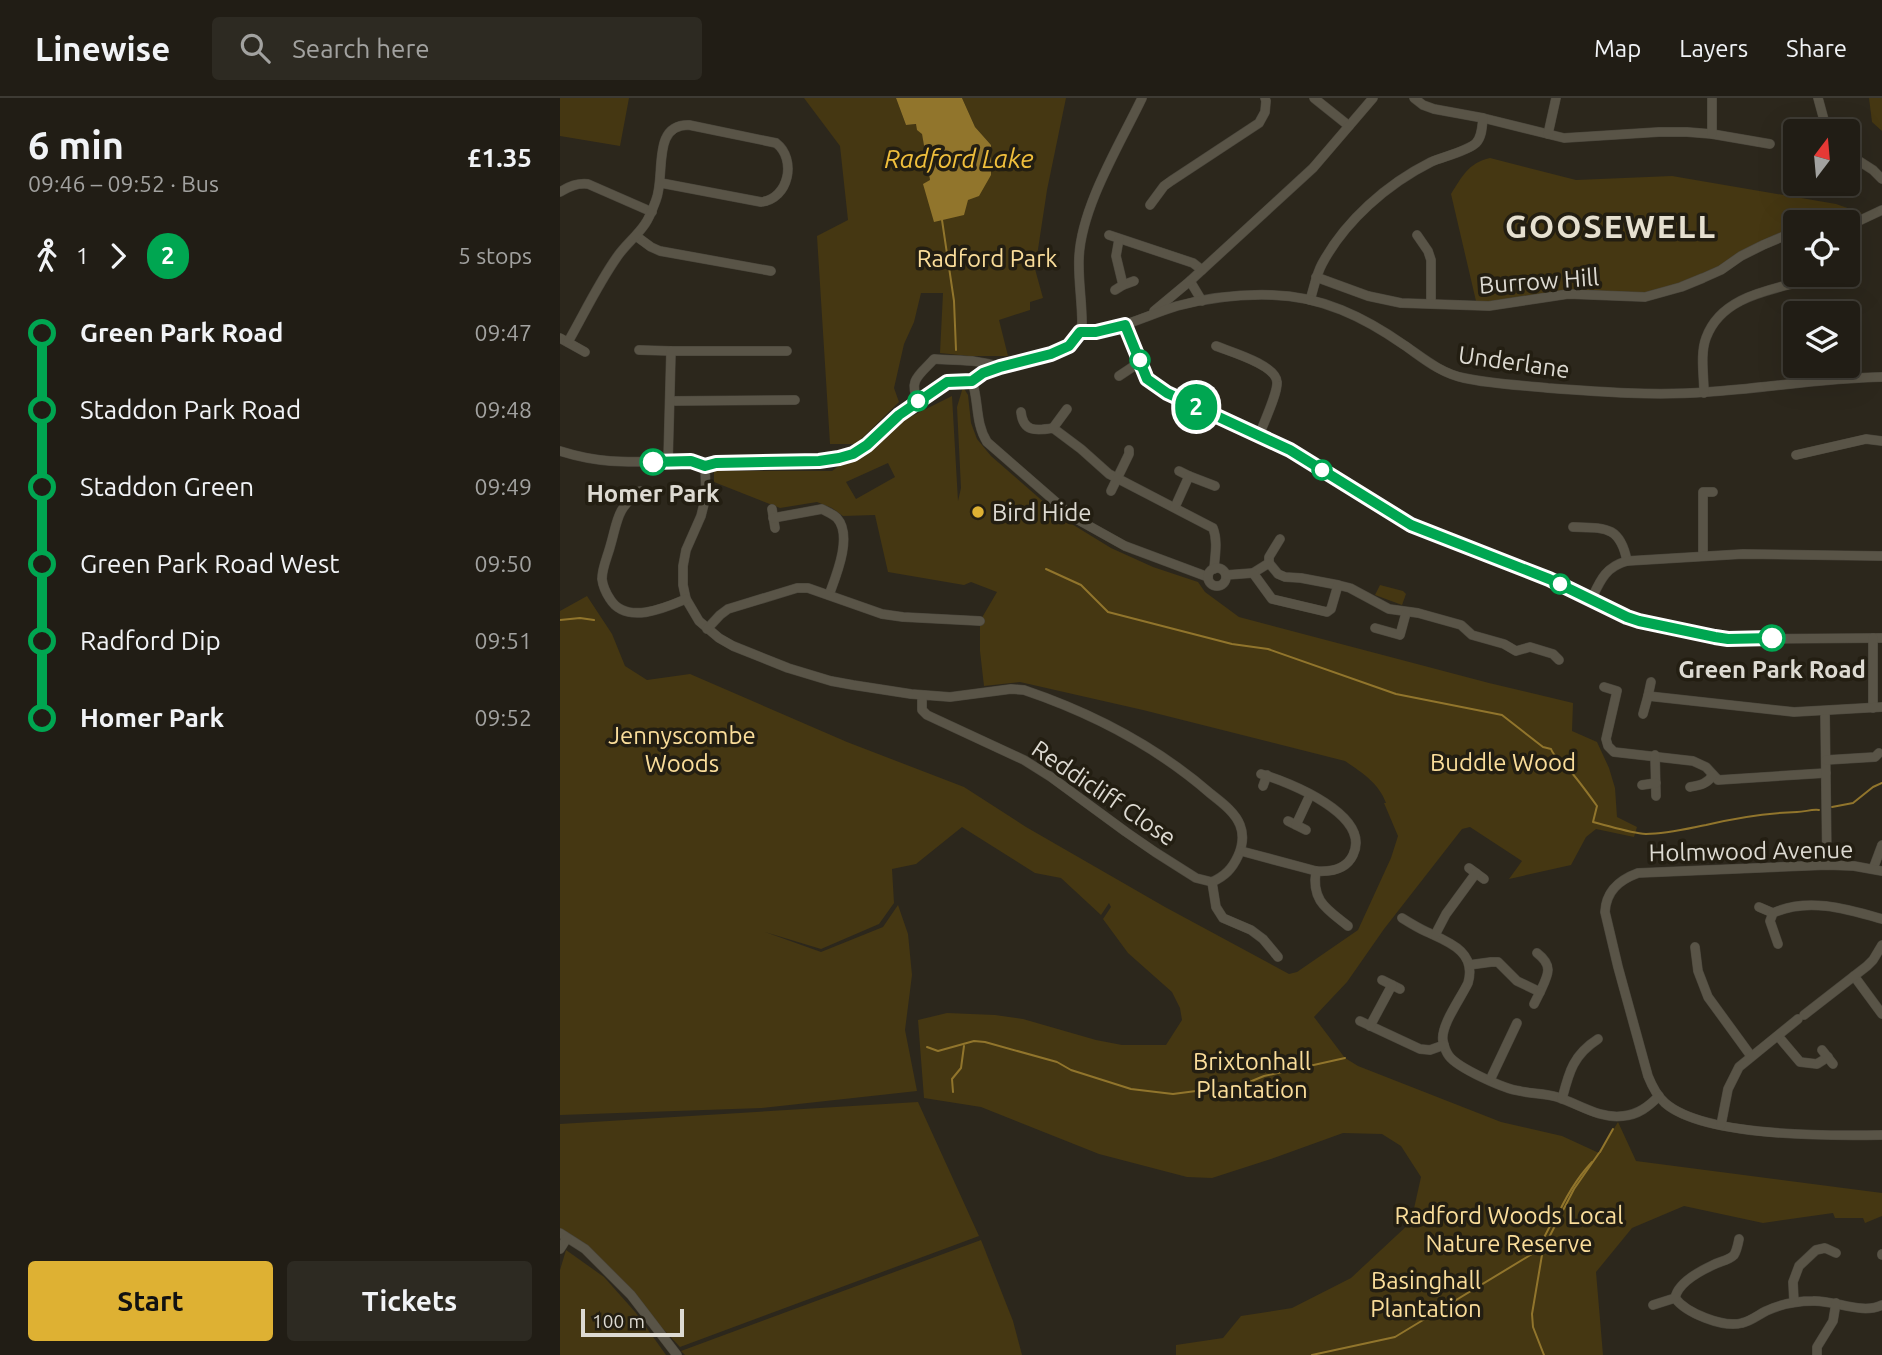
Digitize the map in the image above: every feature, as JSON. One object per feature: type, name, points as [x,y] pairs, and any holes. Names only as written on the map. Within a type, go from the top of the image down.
[{"type":"street","points":[[560,451],[606,462],[693,461],[705,466],[716,463],[819,461],[839,458],[853,454],[867,445],[899,415],[947,382],[972,381],[983,373],[1048,355],[1069,346],[1080,332],[1082,304],[1079,257],[1086,217],[1142,98]]},
{"type":"street","points":[[1150,205],[1164,186],[1259,123],[1265,111],[1265,98]]},
{"type":"street","points":[[1152,315],[1312,168],[1373,98]]},
{"type":"street","points":[[1414,98],[1434,109],[1564,138],[1659,132],[1712,134],[1765,145]]},
{"type":"street","points":[[1548,134],[1556,98]]},
{"type":"street","points":[[1712,98],[1712,134]]},
{"type":"street","points":[[1818,98],[1824,119]]},
{"type":"street","points":[[1317,99],[1349,126]]},
{"type":"street","points":[[1310,300],[1322,265],[1334,245],[1363,212],[1382,193],[1405,177],[1432,162],[1470,148],[1481,135],[1483,118]]},
{"type":"street","points":[[585,352],[564,340],[617,257],[636,236],[652,212],[661,183],[664,138],[674,127],[681,125],[776,143],[783,148],[787,156],[788,166],[783,189],[770,201],[761,202],[661,183]]},
{"type":"street","points":[[1860,162],[1882,179]]},
{"type":"street","points":[[560,192],[579,183],[588,184],[652,212]]},
{"type":"street","points":[[1860,221],[1882,211]]},
{"type":"street","points":[[1417,234],[1432,260],[1431,303]]},
{"type":"street","points":[[1109,235],[1193,263],[1202,270]]},
{"type":"street","points":[[636,236],[660,251],[771,271]]},
{"type":"street","name":"Burrow Hill","points":[[1317,277],[1384,300],[1431,303],[1489,306],[1568,294],[1645,297],[1703,278],[1783,237]]},
{"type":"street","points":[[1119,239],[1116,256],[1121,279],[1119,287],[1134,281]]},
{"type":"street","points":[[1190,281],[1202,300]]},
{"type":"street","points":[[1704,393],[1706,339],[1716,320],[1745,297],[1783,282]]},
{"type":"street","name":"Underlane","points":[[1080,332],[1096,332],[1125,325],[1202,300],[1272,295],[1310,300],[1353,313],[1434,366],[1463,378],[1489,382],[1584,391],[1704,393],[1850,377],[1882,377]]},
{"type":"street","points":[[1125,325],[1147,379],[1167,393],[1290,450],[1411,525],[1549,579],[1639,621],[1728,639],[1877,638],[1878,707],[1794,712],[1648,696]]},
{"type":"street","points":[[1216,346],[1229,347],[1270,369],[1275,375],[1276,391],[1259,436]]},
{"type":"street","points":[[639,350],[787,351]]},
{"type":"street","points":[[668,462],[671,351]]},
{"type":"street","points":[[919,400],[913,388],[914,383],[934,359],[969,360],[1000,367]]},
{"type":"street","points":[[1119,376],[1140,362]]},
{"type":"street","points":[[972,381],[980,428],[987,442],[1073,517],[1135,551],[1211,573],[1222,570],[1226,575],[1225,582],[1217,586],[1210,584],[1211,573],[1216,545],[1213,528],[1109,474],[1053,428],[1035,430],[1025,425],[1021,412]]},
{"type":"street","points":[[670,401],[795,400]]},
{"type":"street","points":[[1053,428],[1067,409]]},
{"type":"street","points":[[1796,455],[1866,439],[1882,440]]},
{"type":"street","points":[[1111,491],[1129,450]]},
{"type":"street","points":[[705,466],[706,496],[701,516],[686,550],[683,584],[686,599],[707,629],[733,646],[809,675],[853,685],[950,698],[1024,690],[1094,717],[1139,741],[1173,763],[1229,809],[1239,823],[1241,851],[1232,868],[1223,877],[1212,882],[1216,907],[1223,918],[1251,930],[1263,939],[1278,957]]},
{"type":"street","points":[[1179,471],[1215,486]]},
{"type":"street","points":[[1175,507],[1189,476]]},
{"type":"street","points":[[1693,492],[1708,492],[1703,556]]},
{"type":"street","points":[[638,497],[621,510],[603,570],[605,590],[614,605],[623,611],[636,613],[686,599]]},
{"type":"street","points":[[775,528],[773,514],[822,509],[838,518],[842,526],[843,543],[840,567],[828,595]]},
{"type":"street","points":[[1580,525],[1610,531],[1625,547],[1627,561]]},
{"type":"street","points":[[1280,539],[1269,557],[1269,563],[1278,575],[1350,588],[1388,609],[1418,613],[1461,625],[1472,635],[1504,644],[1516,651],[1530,647],[1553,654],[1559,660]]},
{"type":"street","points":[[1591,600],[1609,569],[1627,561],[1743,554],[1882,556]]},
{"type":"street","points":[[1226,575],[1253,573],[1269,563]]},
{"type":"street","points":[[1253,573],[1272,599],[1327,612],[1331,609],[1338,585]]},
{"type":"street","points":[[707,629],[728,609],[797,588],[808,588],[882,614],[967,624],[980,621]]},
{"type":"street","points":[[1375,628],[1398,639],[1406,613]]},
{"type":"street","points":[[1643,714],[1651,682]]},
{"type":"street","points":[[1604,687],[1617,691],[1606,739],[1614,752],[1655,755],[1700,763],[1718,779],[1727,780],[1826,773]]},
{"type":"street","name":"Reddicliff Close","points":[[922,695],[922,710],[927,715],[1024,760],[1196,878],[1212,882]]},
{"type":"street","points":[[1825,711],[1827,865]]},
{"type":"street","points":[[1826,760],[1875,757],[1879,753]]},
{"type":"street","points":[[1655,755],[1656,796]]},
{"type":"street","points":[[1241,851],[1329,872],[1349,862],[1354,854],[1357,841],[1347,819],[1283,780],[1264,775],[1263,786]]},
{"type":"street","points":[[1690,787],[1703,785],[1713,775]]},
{"type":"street","points":[[1642,785],[1656,783]]},
{"type":"street","points":[[1306,830],[1292,823],[1310,795]]},
{"type":"street","points":[[1877,870],[1882,845]]},
{"type":"street","name":"Holmwood Avenue","points":[[1659,1096],[1648,1076],[1605,912],[1605,903],[1616,884],[1637,873],[1827,865],[1877,870]]},
{"type":"street","points":[[1316,871],[1314,885],[1317,896],[1326,908],[1340,914],[1348,926]]},
{"type":"street","points":[[1435,935],[1440,923],[1476,874]]},
{"type":"street","points":[[1759,907],[1773,913],[1798,906],[1834,906],[1882,919]]},
{"type":"street","points":[[1414,911],[1405,920],[1449,941],[1459,949],[1469,965],[1468,983],[1443,1032],[1448,1055],[1490,1080],[1519,1091],[1550,1095],[1611,1116],[1638,1112],[1659,1096],[1677,1111],[1721,1125],[1803,1134],[1882,1135]]},
{"type":"street","points":[[1773,913],[1770,921],[1777,944]]},
{"type":"street","points":[[1721,1125],[1728,1089],[1739,1067],[1801,1017],[1809,1006],[1873,960],[1882,945]]},
{"type":"street","points":[[1695,947],[1698,971],[1708,997],[1751,1056]]},
{"type":"street","points":[[1534,1004],[1547,978],[1551,960],[1537,953]]},
{"type":"street","points":[[1469,965],[1498,962],[1517,981],[1540,992]]},
{"type":"street","points":[[1854,976],[1882,1014]]},
{"type":"street","points":[[1370,1026],[1396,987],[1382,980]]},
{"type":"street","points":[[1360,1021],[1420,1049],[1430,1050],[1444,1045]]},
{"type":"street","points":[[1490,1080],[1518,1028]]},
{"type":"street","points":[[1778,1036],[1800,1062],[1817,1064],[1828,1057]]},
{"type":"street","points":[[1562,1099],[1571,1067],[1591,1039]]},
{"type":"street","points":[[560,1249],[563,1236],[585,1250],[631,1295],[677,1355]]},
{"type":"street","points":[[1675,1298],[1678,1289],[1689,1279],[1736,1253],[1739,1239]]},
{"type":"street","points":[[1794,1302],[1793,1282],[1799,1266],[1816,1250],[1825,1248],[1836,1253]]},
{"type":"street","points":[[1675,1298],[1684,1309],[1699,1316],[1736,1324],[1794,1302],[1824,1301],[1865,1309],[1882,1305]]},
{"type":"street","points":[[1654,1305],[1675,1298]]},
{"type":"street","points":[[1817,1355],[1817,1347],[1833,1321],[1836,1303]]},
{"type":"green space","points":[[560,98],[629,98],[620,146],[560,136]]},
{"type":"green space","name":"Radford Park","points":[[804,98],[896,98],[906,125],[917,124],[922,133],[930,180],[968,200],[991,145],[975,127],[962,98],[1066,98],[1047,190],[1035,269],[1043,298],[1030,302],[1030,310],[999,320],[1008,356],[940,353],[943,293],[921,293],[914,322],[904,344],[894,388],[899,402],[856,444],[830,444],[817,236],[848,220],[840,146]]},
{"type":"green space","points":[[1869,98],[1882,98],[1882,131],[1872,122]]},
{"type":"green space","points":[[1490,158],[1576,180],[1672,176],[1836,204],[1853,210],[1783,210],[1783,235],[1696,278],[1645,294],[1604,292],[1500,303],[1476,301],[1451,194],[1462,176],[1482,160]]},
{"type":"green space","name":"Radford Woods Local Nature Reserve","points":[[963,387],[968,395],[971,423],[977,439],[991,456],[1062,518],[1111,548],[1153,567],[1198,582],[1205,592],[1239,617],[1573,703],[1572,731],[1597,742],[1615,788],[1617,817],[1637,827],[1634,837],[1596,829],[1586,837],[1571,865],[1509,879],[1522,861],[1470,827],[1462,829],[1384,929],[1347,982],[1314,1017],[1345,1058],[1358,1066],[1501,1122],[1562,1136],[1599,1153],[1618,1122],[1636,1161],[1882,1193],[1882,1216],[1865,1223],[1863,1218],[1835,1218],[1833,1213],[1763,1223],[1684,1206],[1632,1228],[1596,1272],[1603,1355],[1176,1355],[1176,1345],[1223,1338],[1241,1316],[1292,1308],[1351,1278],[1411,1222],[1421,1177],[1401,1146],[1382,1134],[1343,1133],[1212,1178],[1187,1177],[1099,1154],[981,1107],[924,1098],[918,1020],[947,1013],[995,1015],[1023,1019],[1122,1045],[1166,1045],[1182,1020],[1180,1008],[1172,992],[1128,953],[1103,919],[1111,907],[1109,903],[1101,915],[1061,878],[1035,873],[962,827],[916,864],[892,869],[894,903],[879,924],[821,949],[765,932],[821,952],[883,927],[898,905],[908,934],[912,975],[905,1030],[917,1091],[762,1108],[560,1115],[560,611],[587,596],[612,634],[625,666],[647,680],[690,674],[847,742],[964,787],[1026,827],[1165,907],[1289,974],[1297,972],[1358,930],[1391,858],[1398,836],[1383,796],[1369,779],[1351,765],[1345,761],[1143,710],[1020,682],[984,686],[980,621],[997,592],[971,582],[964,585],[888,572],[875,515],[843,516],[817,502],[780,508],[714,482],[714,471],[832,471],[896,424],[952,396],[958,501],[961,488],[957,407]],"holes":[[[888,463],[895,477],[856,499],[846,482]]]},
{"type":"green space","points":[[1380,585],[1403,591],[1406,594],[1402,605],[1375,595]]},
{"type":"green space","points":[[918,1102],[979,1236],[680,1347],[586,1247],[560,1231],[560,1124]]},
{"type":"green space","points":[[981,1240],[1013,1321],[1022,1355],[685,1355],[681,1351]]},
{"type":"green space","points":[[566,1250],[604,1277],[636,1313],[666,1355],[560,1355],[560,1270]]},
{"type":"water","name":"Radford Lake","points":[[896,98],[962,98],[975,127],[991,145],[991,175],[979,196],[968,200],[964,215],[934,222],[923,184],[930,180],[922,134],[917,130],[916,124],[906,125]]},
{"type":"waterway","points":[[942,220],[954,301],[956,350]]},
{"type":"waterway","points":[[1046,569],[1081,585],[1108,612],[1232,644],[1268,649],[1396,694],[1502,715],[1543,747],[1551,749],[1582,785],[1597,806],[1593,822],[1654,834],[1751,816],[1819,810]]},
{"type":"waterway","points":[[560,620],[594,620]]},
{"type":"waterway","points":[[1832,807],[1853,803],[1882,783]]},
{"type":"waterway","points":[[927,1047],[938,1051],[974,1041],[985,1042],[1057,1062],[1071,1070],[1131,1089],[1173,1094],[1242,1085],[1264,1076],[1345,1058]]},
{"type":"waterway","points":[[953,1092],[952,1079],[961,1068],[964,1046]]},
{"type":"waterway","points":[[1600,1152],[1613,1129]]},
{"type":"waterway","points":[[1544,1355],[1533,1327],[1532,1314],[1543,1249],[1574,1189],[1599,1153]]},
{"type":"waterway","points":[[1554,1223],[1570,1191],[1592,1162]]},
{"type":"waterway","points":[[1312,1355],[1395,1337],[1537,1251],[1550,1226]]},
{"type":"bus line","name":"2","points":[[653,462],[691,461],[705,466],[716,463],[819,461],[853,454],[867,445],[899,415],[947,382],[972,381],[983,373],[1000,367],[1051,354],[1069,346],[1080,332],[1109,330],[1125,325],[1147,379],[1152,384],[1209,414],[1290,450],[1411,525],[1549,579],[1639,621],[1728,639],[1772,638]]},
{"type":"place","name":"Homer Park","points":[[653,462]]},
{"type":"place","name":"Bird Hide","points":[[978,512]]},
{"type":"place","name":"Green Park Road","points":[[1772,638]]},
{"type":"district","name":"GOOSEWELL","points":[[1611,226]]},
{"type":"park label","name":"Jennyscombe Woods","points":[[682,749]]},
{"type":"park label","name":"Buddle Wood","points":[[1503,762]]},
{"type":"park label","name":"Brixtonhall Plantation","points":[[1252,1075]]},
{"type":"park label","name":"Basinghall Plantation","points":[[1426,1294]]}]
